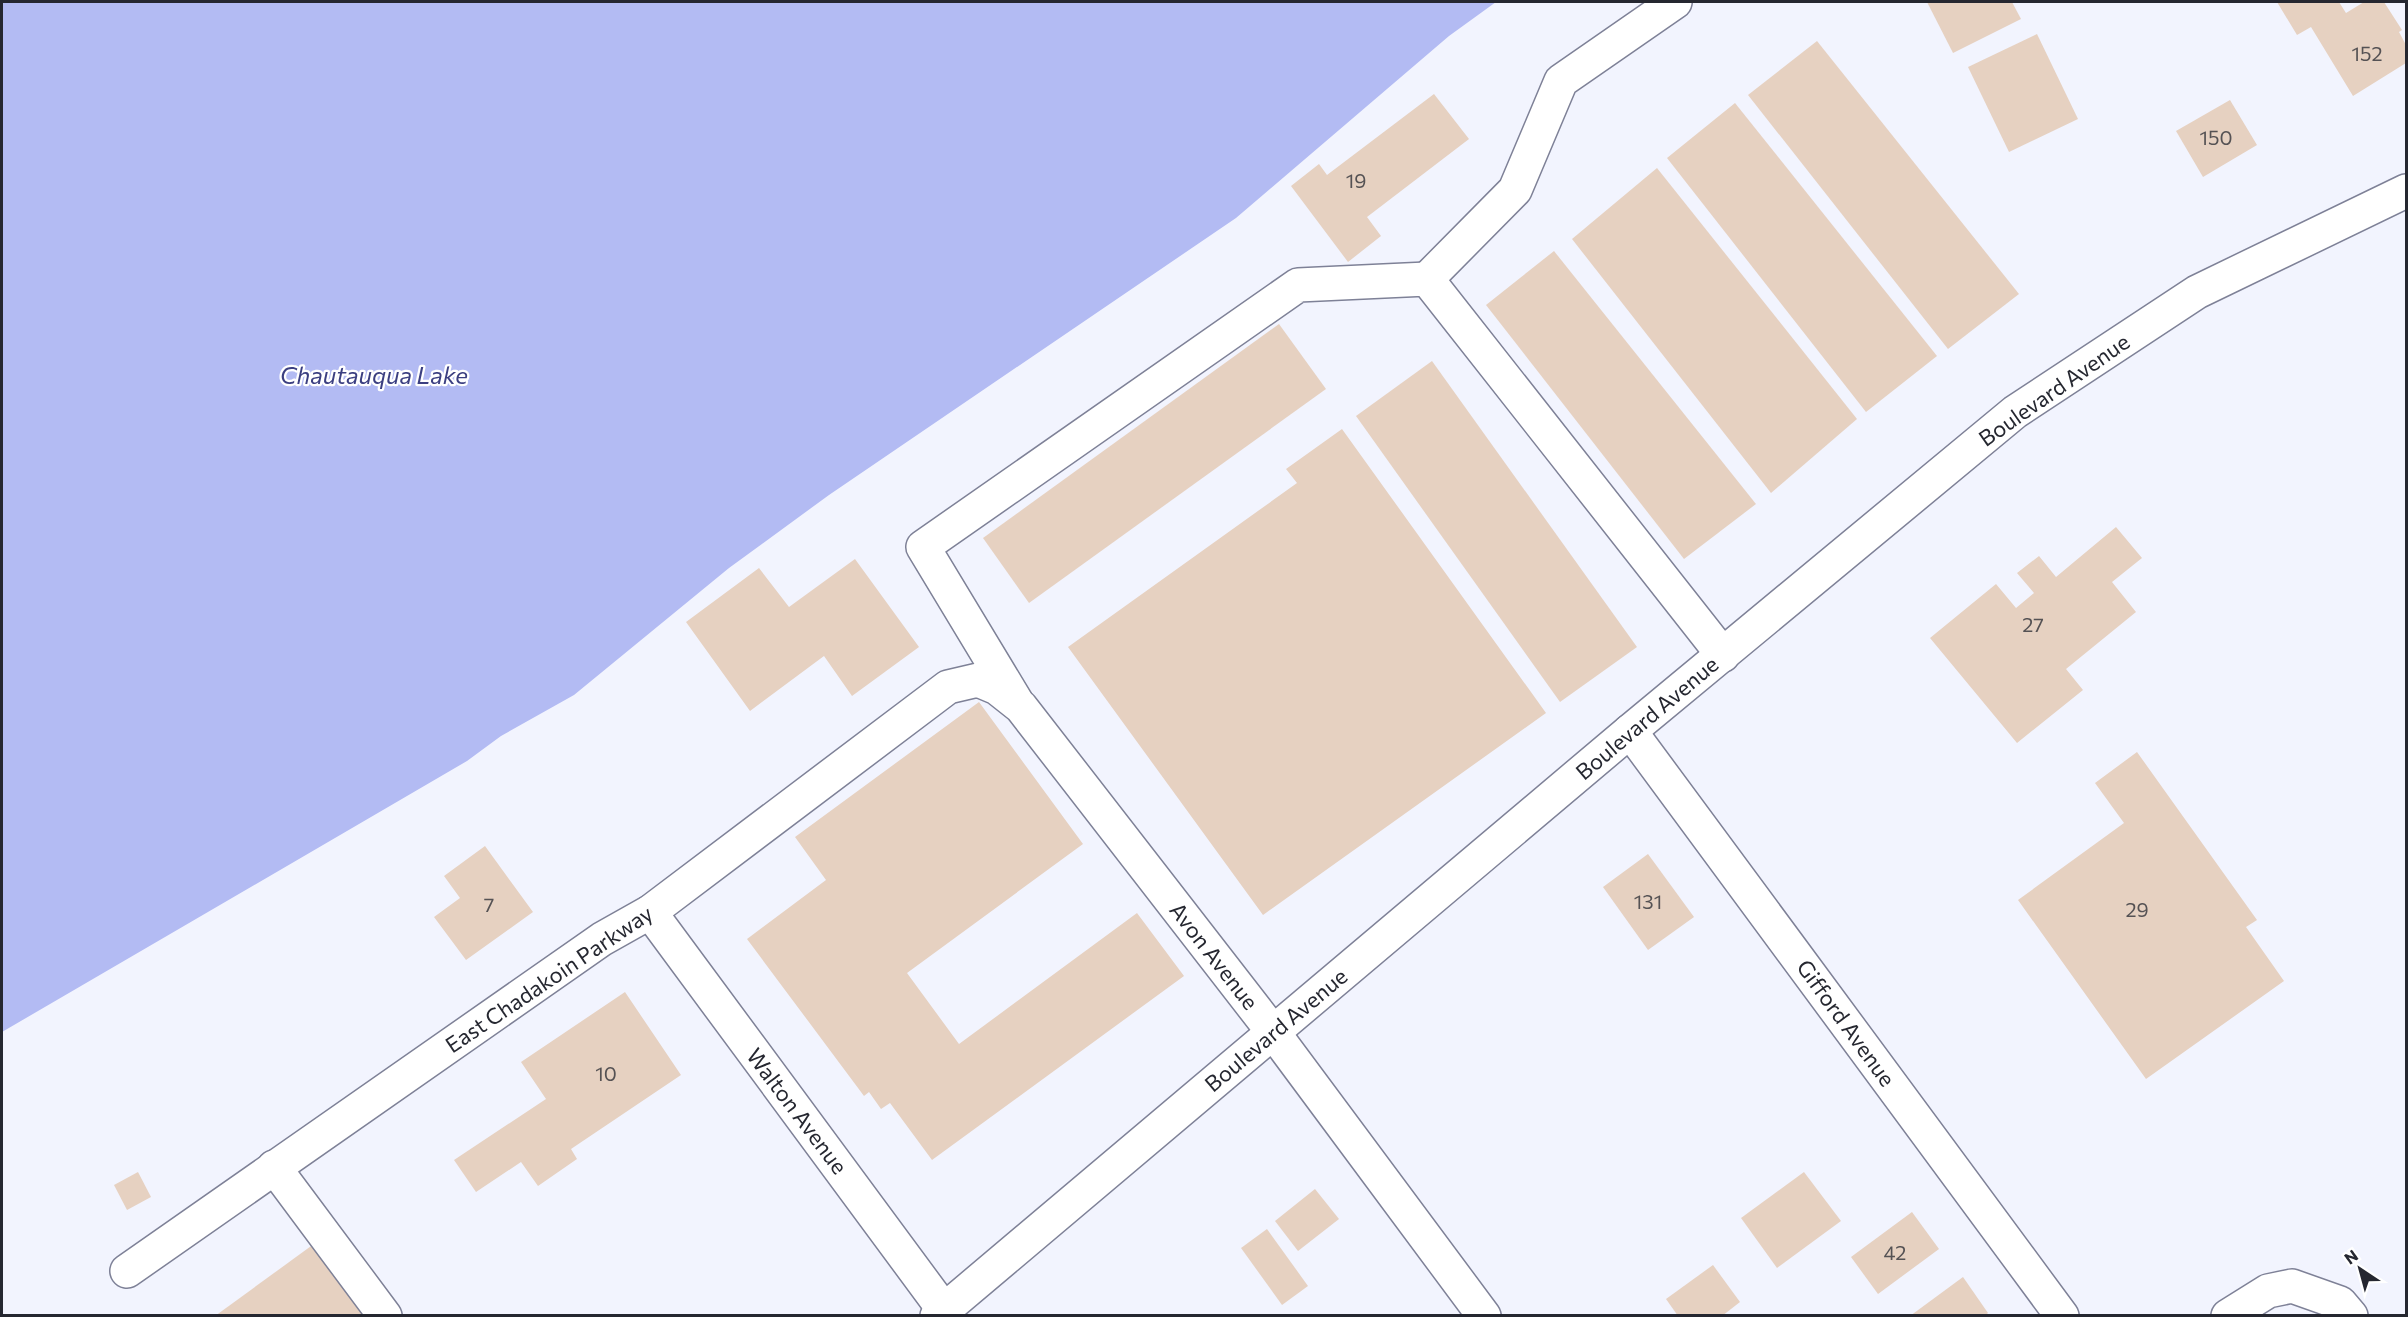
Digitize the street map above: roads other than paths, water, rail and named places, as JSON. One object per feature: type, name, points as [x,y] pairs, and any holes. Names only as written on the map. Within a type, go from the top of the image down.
[{"type":"street","points":[[1021,707],[923,547],[1298,285],[1427,279],[1515,190],[1561,81],[1675,2]]},
{"type":"street","name":"Boulevard Avenue","points":[[941,1313],[1630,731],[2015,412],[2197,292],[2406,192]]},
{"type":"street","points":[[1427,279],[1723,654]]},
{"type":"street","name":"Avon Avenue","points":[[966,683],[978,680],[997,688],[1021,707],[1273,1032],[1484,1316]]},
{"type":"street","name":"East Chadakoin Parkway","points":[[127,1271],[602,939],[650,912],[948,687],[966,683]]},
{"type":"street","name":"Gifford Avenue","points":[[1630,731],[2062,1316]]},
{"type":"street","name":"Walton Avenue","points":[[650,912],[941,1313]]},
{"type":"street","points":[[274,1167],[385,1316]]},
{"type":"street","points":[[2228,1316],[2268,1292],[2292,1286],[2340,1303],[2351,1316]]},
{"type":"water","name":"Chautauqua Lake","points":[[2,2],[1496,2],[1449,36],[1236,218],[829,495],[729,568],[574,695],[501,736],[467,761],[2,1032]]}]
